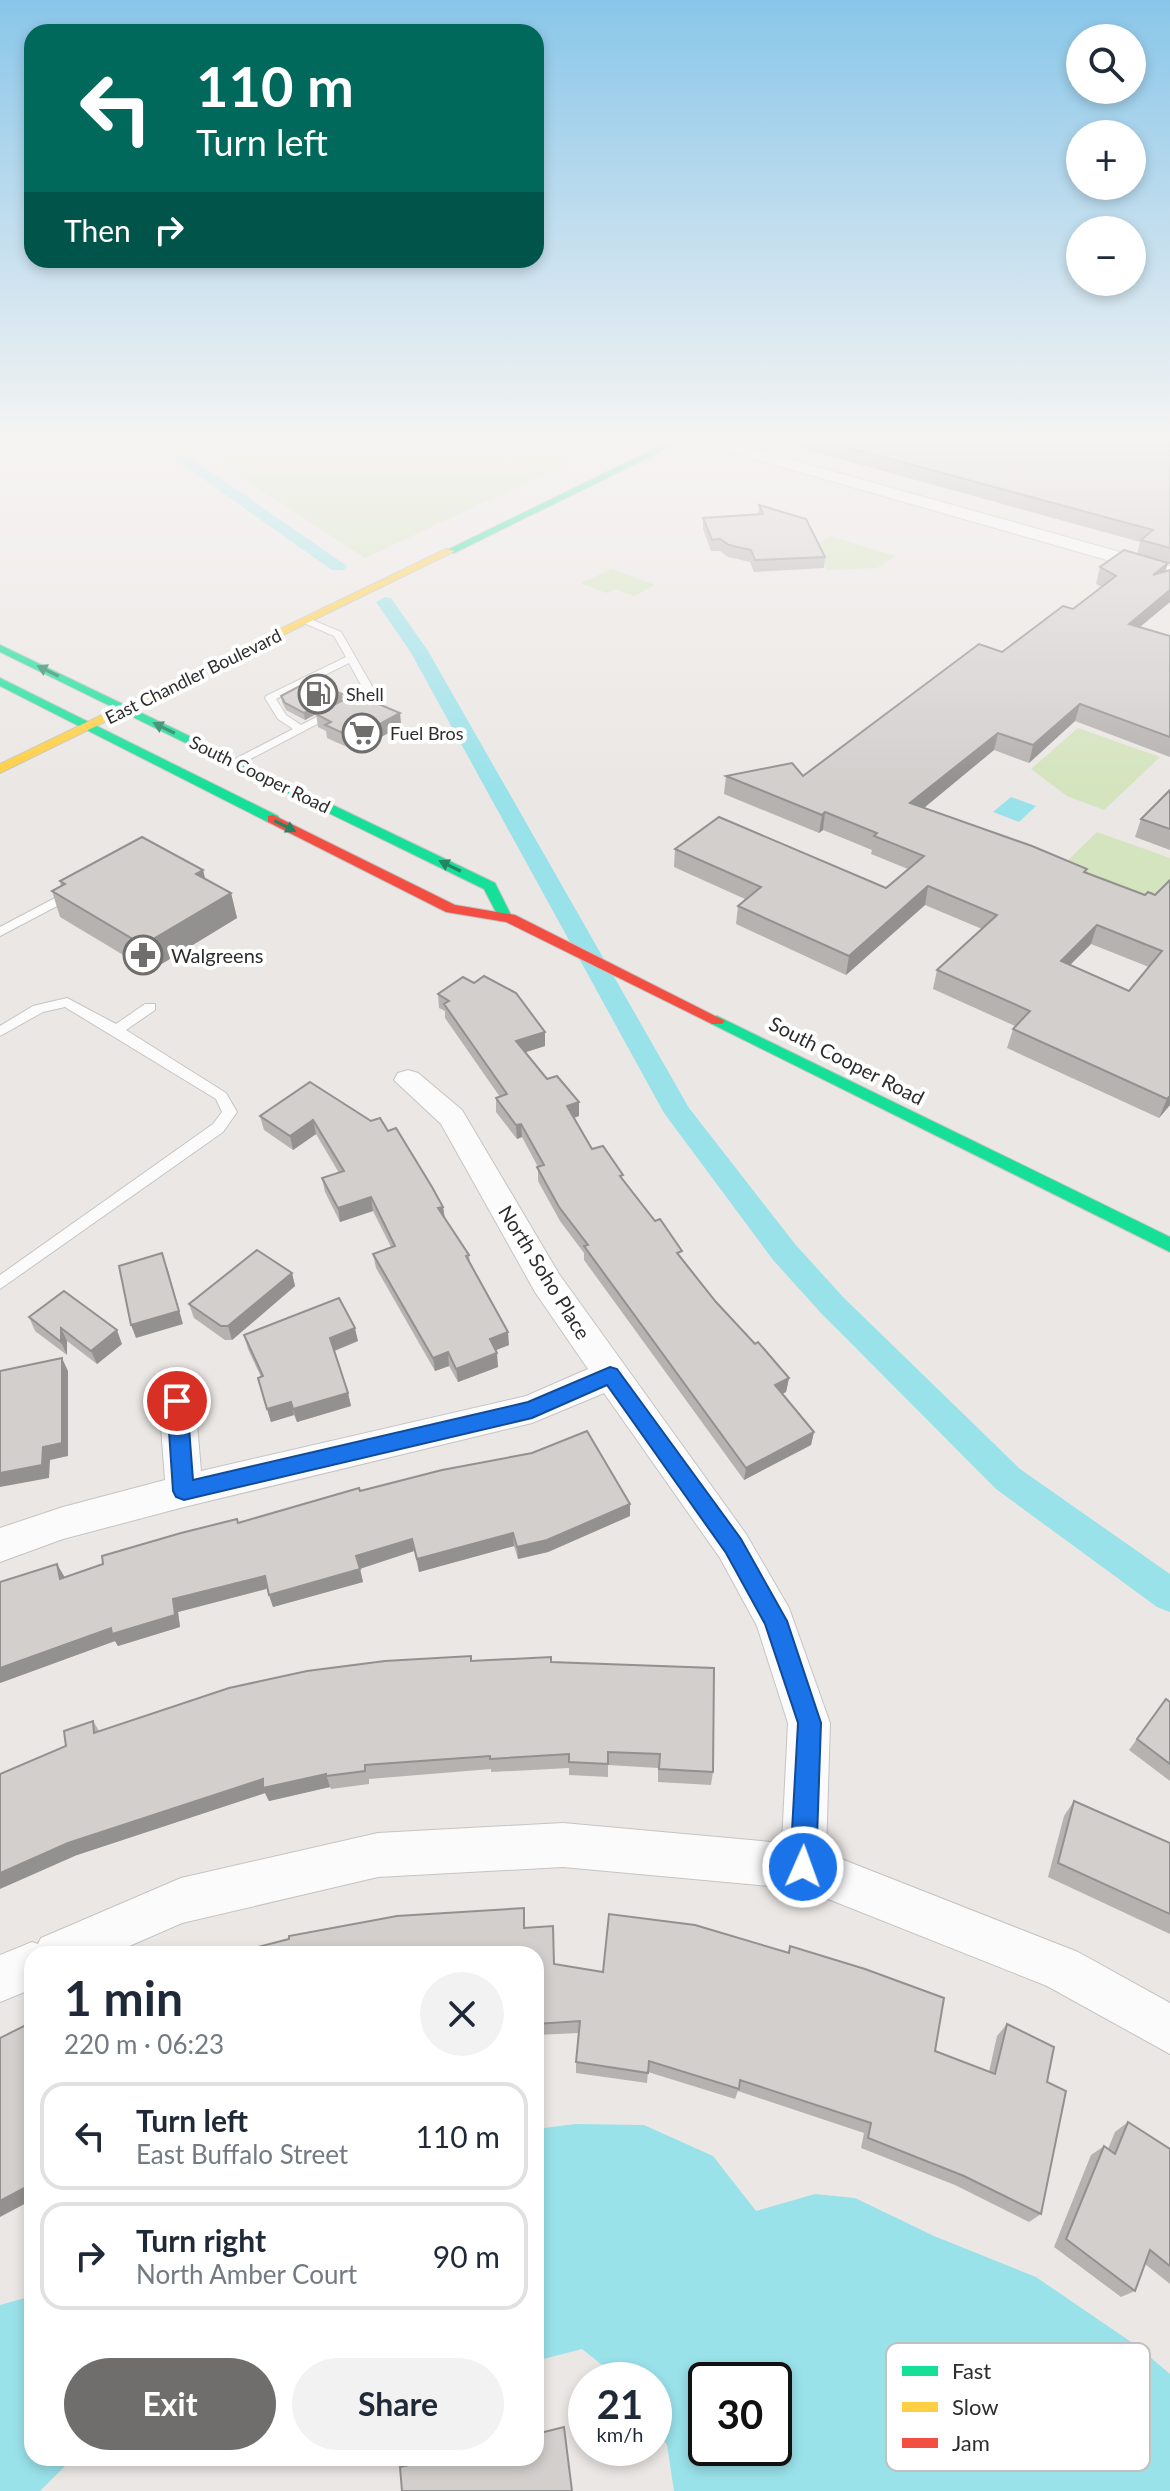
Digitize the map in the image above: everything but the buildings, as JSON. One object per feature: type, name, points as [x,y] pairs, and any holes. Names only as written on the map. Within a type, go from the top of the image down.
[{"type":"main road","name":"East Chandler Boulevard","points":[[0,769],[448,552]]},
{"type":"main road","name":"South Cooper Road","points":[[0,648],[490,886],[504,915]]},
{"type":"main road","name":"South Cooper Road","points":[[0,681],[451,909],[504,915],[1170,1245]]},
{"type":"main road","name":"East Chandler Boulevard","points":[[42,721],[122,682]]},
{"type":"street","points":[[1100,552],[1170,572]]},
{"type":"street","name":"North Soho Place","points":[[408,1080],[452,1117],[547,1283],[733,1546],[775,1621],[809,1723],[803,1867]]},
{"type":"street","points":[[0,1545],[63,1523],[184,1491],[532,1409],[610,1375]]},
{"type":"street","points":[[177,1401],[184,1491]]},
{"type":"street","points":[[76,1946],[181,1901],[378,1855],[563,1845],[803,1867],[1062,1968],[1170,2030]]},
{"type":"street","points":[[0,1979],[24,1968]]},
{"type":"lane","points":[[237,762],[371,693],[338,634],[307,621]]},
{"type":"lane","points":[[300,729],[282,717],[270,698],[351,658]]},
{"type":"lane","points":[[0,932],[83,887]]},
{"type":"lane","points":[[0,1032],[38,1009],[67,1002],[221,1096],[230,1112],[218,1128],[0,1283]]},
{"type":"lane","points":[[116,1030],[150,1007]]},
{"type":"green space","points":[[356,552],[377,552],[365,558]]},
{"type":"green space","points":[[817,552],[884,552],[896,556],[877,568],[827,570]]},
{"type":"green space","points":[[612,569],[655,585],[634,596],[616,589],[606,593],[581,583]]},
{"type":"green space","points":[[1078,728],[1160,757],[1104,810],[1067,796],[1031,769]]},
{"type":"green space","points":[[1097,832],[1170,858],[1170,884],[1149,908],[1056,872]]},
{"type":"water","points":[[1011,797],[1036,806],[1019,822],[993,812]]},
{"type":"water","points":[[575,2124],[644,2125],[713,2156],[756,2211],[815,2194],[855,2198],[934,2236],[1036,2277],[1133,2343],[886,2343],[886,2471],[1150,2471],[1150,2357],[1170,2374],[1170,2491],[674,2491],[670,2466],[672,2362],[598,2362],[582,2349],[544,2359],[544,2128]]},
{"type":"water","points":[[24,2298],[24,2466],[65,2466],[40,2491],[0,2491],[0,2305]]},
{"type":"waterway","points":[[318,552],[338,566]]},
{"type":"waterway","points":[[385,602],[419,651],[678,1113],[784,1252],[832,1305],[1008,1479],[1170,1595]]},
{"type":"traffic: fast","points":[[0,648],[490,886],[504,915]]},
{"type":"traffic: fast","points":[[0,681],[273,819]]},
{"type":"traffic: fast","points":[[717,1021],[1170,1245]]},
{"type":"traffic: slow","points":[[0,769],[447,552]]},
{"type":"traffic: jam","points":[[273,819],[451,909],[510,918],[717,1021]]},
{"type":"place","name":"Shell","points":[[318,694]]},
{"type":"place","name":"Fuel Bros","points":[[362,733]]},
{"type":"place","name":"Walgreens","points":[[143,955]]},
{"type":"route","points":[[177,1401],[184,1491],[532,1409],[610,1375],[733,1546],[775,1621],[809,1723],[803,1867]]}]
